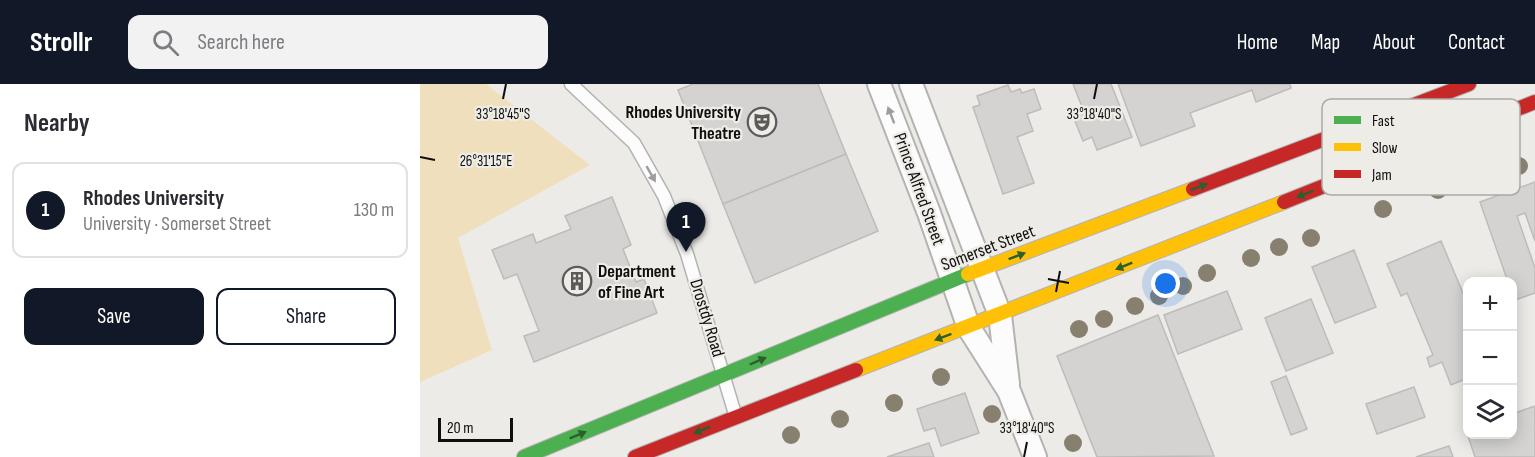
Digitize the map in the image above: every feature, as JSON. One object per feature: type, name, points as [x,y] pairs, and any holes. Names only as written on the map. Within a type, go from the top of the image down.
[{"type":"main road","name":"Somerset Street","points":[[1429,99],[1469,84]]},
{"type":"main road","points":[[1520,108],[1535,102]]},
{"type":"main road","name":"Somerset Street","points":[[524,457],[983,268],[1322,140]]},
{"type":"main road","points":[[635,457],[1322,187]]},
{"type":"street","name":"Prince Alfred Street","points":[[879,84],[929,213],[969,327],[1009,391]]},
{"type":"street","name":"Prince Alfred Street","points":[[911,84],[1000,315],[1009,391]]},
{"type":"street","points":[[1009,391],[1035,457]]},
{"type":"lane","name":"Drostdy Road","points":[[571,84],[634,143],[664,196],[687,254],[736,416]]},
{"type":"shaded area","points":[[420,84],[486,84],[590,165],[458,238],[492,350],[420,382]]},
{"type":"building","name":"Rhodes University Theatre","points":[[693,84],[818,84],[846,154],[723,204],[678,90]]},
{"type":"building","points":[[1073,84],[1111,84],[1132,137],[1097,150],[1092,137],[1083,141],[1073,116],[1084,112]]},
{"type":"building","points":[[1118,84],[1290,84],[1291,88],[1256,102],[1252,90],[1190,113],[1195,126],[1141,146]]},
{"type":"building","points":[[1008,85],[1011,92],[1020,89],[1022,93],[1034,89],[1041,109],[1027,114],[1033,131],[1017,137],[1034,183],[1003,194],[973,107],[980,105],[977,96]]},
{"type":"building","points":[[846,154],[878,231],[755,283],[723,204]]},
{"type":"building","points":[[1535,182],[1535,241],[1525,213],[1517,216],[1535,268],[1535,293],[1517,299],[1517,277],[1506,277],[1480,202],[1499,195],[1520,195],[1520,187]]},
{"type":"building","name":"Department of Fine Art","points":[[612,197],[631,245],[623,249],[636,282],[644,279],[657,313],[534,362],[524,336],[539,331],[517,274],[504,279],[492,250],[533,234],[536,243],[571,229],[565,216]]},
{"type":"building","points":[[1441,241],[1463,293],[1463,380],[1451,385],[1442,362],[1430,367],[1427,358],[1433,355],[1407,293],[1401,296],[1387,264]]},
{"type":"building","points":[[1354,250],[1376,307],[1335,323],[1312,267]]},
{"type":"building","points":[[1227,291],[1242,329],[1178,354],[1164,315]]},
{"type":"building","points":[[1311,299],[1333,353],[1286,371],[1265,318]]},
{"type":"building","points":[[1158,315],[1214,456],[1097,457],[1057,356]]},
{"type":"building","points":[[1286,376],[1307,429],[1291,435],[1271,382]]},
{"type":"building","points":[[1414,387],[1425,417],[1377,434],[1366,404]]},
{"type":"building","points":[[965,393],[979,433],[941,446],[935,428],[924,431],[917,409]]},
{"type":"building","points":[[1535,406],[1535,457],[1475,457],[1469,439],[1517,439],[1517,412]]},
{"type":"building","points":[[929,443],[934,457],[887,457]]},
{"type":"building","points":[[1449,446],[1453,457],[1416,457]]},
{"type":"traffic: fast","points":[[524,457],[968,274]]},
{"type":"traffic: slow","points":[[968,274],[1193,189]]},
{"type":"traffic: slow","points":[[856,370],[1284,202]]},
{"type":"traffic: jam","points":[[1430,99],[1469,84]]},
{"type":"traffic: jam","points":[[1520,108],[1535,102]]},
{"type":"traffic: jam","points":[[1193,189],[1322,140]]},
{"type":"traffic: jam","points":[[1284,202],[1322,187]]},
{"type":"traffic: jam","points":[[635,457],[856,370]]},
{"type":"place","name":"Rhodes University Theatre","points":[[762,122]]},
{"type":"place","name":"Rhodes University","points":[[686,252]]},
{"type":"place","name":"Department of Fine Art","points":[[577,281]]}]
